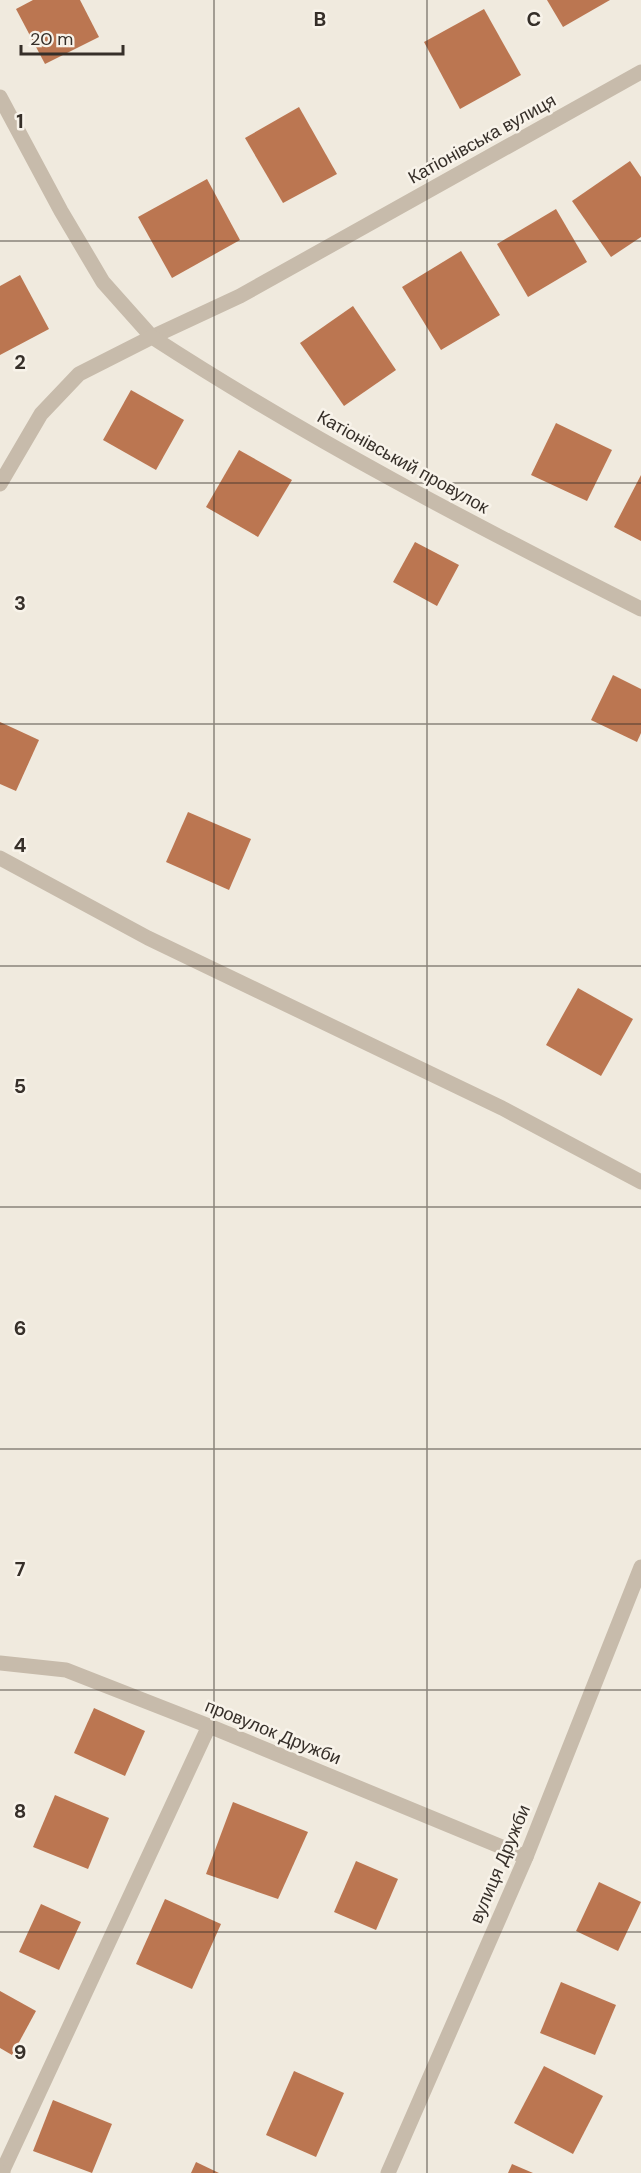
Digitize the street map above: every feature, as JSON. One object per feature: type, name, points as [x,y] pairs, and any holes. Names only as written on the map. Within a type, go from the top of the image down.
[{"type":"street","name":"Катіонівська вулиця","points":[[0,484],[41,414],[79,374],[240,296],[641,72]]},
{"type":"street","name":"Катіонівський провулок","points":[[0,97],[61,211],[103,282],[152,337],[324,442],[485,530],[641,609]]},
{"type":"street","points":[[0,858],[147,938],[502,1108],[641,1182]]},
{"type":"street","name":"вулиця Дружби","points":[[388,2173],[526,1857],[641,1567]]},
{"type":"street","name":"провулок Дружби","points":[[0,1664],[66,1670],[209,1726],[526,1857]]},
{"type":"street","points":[[2,2173],[209,1726]]},
{"type":"building","points":[[33,0],[80,0],[99,37],[45,64],[16,9]]},
{"type":"building","points":[[547,0],[610,0],[563,27]]},
{"type":"building","points":[[484,9],[521,75],[460,109],[424,42]]},
{"type":"building","points":[[299,107],[337,174],[283,203],[245,138]]},
{"type":"building","points":[[630,161],[641,177],[641,237],[611,257],[572,201]]},
{"type":"building","points":[[207,179],[240,240],[172,278],[138,217]]},
{"type":"building","points":[[556,209],[587,262],[528,297],[497,244]]},
{"type":"building","points":[[461,251],[500,315],[441,350],[402,287]]},
{"type":"building","points":[[20,275],[49,329],[0,355],[0,286]]},
{"type":"building","points":[[353,306],[396,370],[344,406],[300,343]]},
{"type":"building","points":[[131,390],[184,420],[156,470],[103,440]]},
{"type":"building","points":[[556,423],[612,450],[587,501],[531,475]]},
{"type":"building","points":[[239,450],[292,480],[258,537],[206,507]]},
{"type":"building","points":[[641,475],[641,541],[614,527]]},
{"type":"building","points":[[415,542],[459,565],[437,606],[393,582]]},
{"type":"building","points":[[613,675],[641,689],[641,733],[637,742],[591,720]]},
{"type":"building","points":[[0,722],[39,740],[16,791],[0,784]]},
{"type":"building","points":[[188,812],[251,839],[229,890],[166,862]]},
{"type":"building","points":[[578,988],[633,1019],[601,1076],[546,1045]]},
{"type":"building","points":[[94,1708],[145,1731],[125,1776],[74,1753]]},
{"type":"building","points":[[55,1795],[109,1818],[88,1869],[33,1847]]},
{"type":"building","points":[[233,1802],[308,1832],[278,1899],[206,1874]]},
{"type":"building","points":[[356,1861],[398,1879],[376,1930],[334,1912]]},
{"type":"building","points":[[599,1882],[641,1902],[618,1951],[576,1931]]},
{"type":"building","points":[[165,1899],[221,1924],[192,1989],[136,1964]]},
{"type":"building","points":[[41,1904],[81,1922],[59,1970],[19,1952]]},
{"type":"building","points":[[561,1982],[616,2005],[595,2055],[540,2033]]},
{"type":"building","points":[[0,1991],[36,2011],[12,2055],[0,2048]]},
{"type":"building","points":[[544,2066],[603,2096],[573,2154],[514,2123]]},
{"type":"building","points":[[294,2071],[344,2093],[316,2157],[266,2135]]},
{"type":"building","points":[[53,2100],[112,2124],[92,2173],[33,2151]]},
{"type":"building","points":[[196,2162],[219,2173],[191,2173]]},
{"type":"building","points":[[512,2164],[533,2173],[508,2173]]}]
